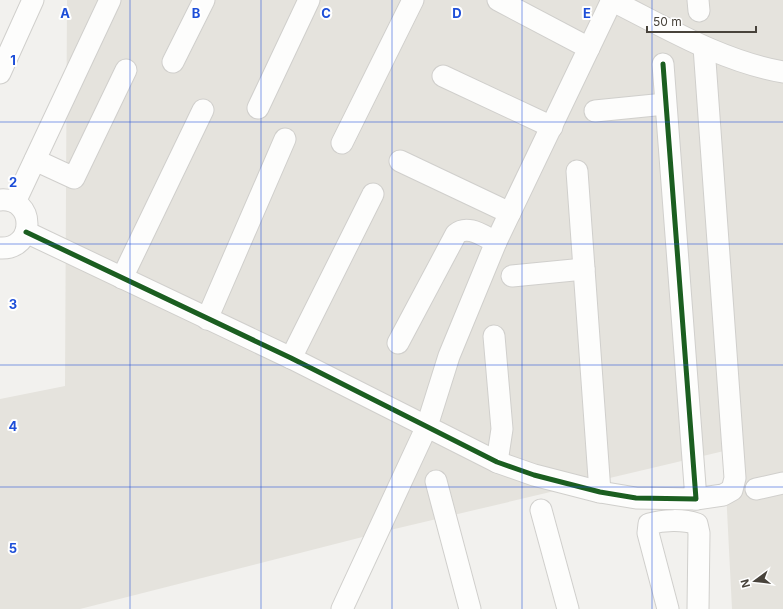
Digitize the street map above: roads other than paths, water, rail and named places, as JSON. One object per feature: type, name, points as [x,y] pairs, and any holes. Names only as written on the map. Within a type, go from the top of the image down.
[{"type":"street","points":[[0,72],[34,0]]},
{"type":"street","points":[[0,248],[12,247],[18,243],[26,232],[28,226],[25,212],[8,201],[35,160],[110,0]]},
{"type":"street","points":[[173,62],[204,0]]},
{"type":"street","points":[[258,108],[309,0]]},
{"type":"street","points":[[342,143],[413,0]]},
{"type":"street","points":[[498,0],[589,48]]},
{"type":"street","points":[[342,609],[427,426],[449,356],[496,242],[612,0],[704,47],[757,67],[783,72]]},
{"type":"street","points":[[26,232],[291,358],[497,462],[534,475],[600,492],[636,498],[696,499],[723,495],[732,490],[735,478],[704,47]]},
{"type":"street","points":[[663,64],[696,499]]},
{"type":"street","points":[[35,160],[74,178],[126,70]]},
{"type":"street","points":[[444,76],[552,127]]},
{"type":"street","points":[[595,112],[665,104]]},
{"type":"street","points":[[122,278],[203,110]]},
{"type":"street","points":[[207,319],[285,139]]},
{"type":"street","points":[[400,161],[510,213]]},
{"type":"street","points":[[577,171],[600,492]]},
{"type":"street","points":[[291,358],[373,194]]},
{"type":"street","points":[[398,343],[456,234],[461,230],[467,229],[496,242]]},
{"type":"street","points":[[512,276],[584,269]]},
{"type":"street","points":[[494,336],[502,429],[497,462]]},
{"type":"street","points":[[436,481],[470,609]]},
{"type":"street","points":[[756,489],[783,484]]},
{"type":"street","points":[[541,510],[568,609]]},
{"type":"street","points":[[668,609],[648,533],[649,524],[658,522],[689,521],[697,524],[699,533],[698,609]]}]
